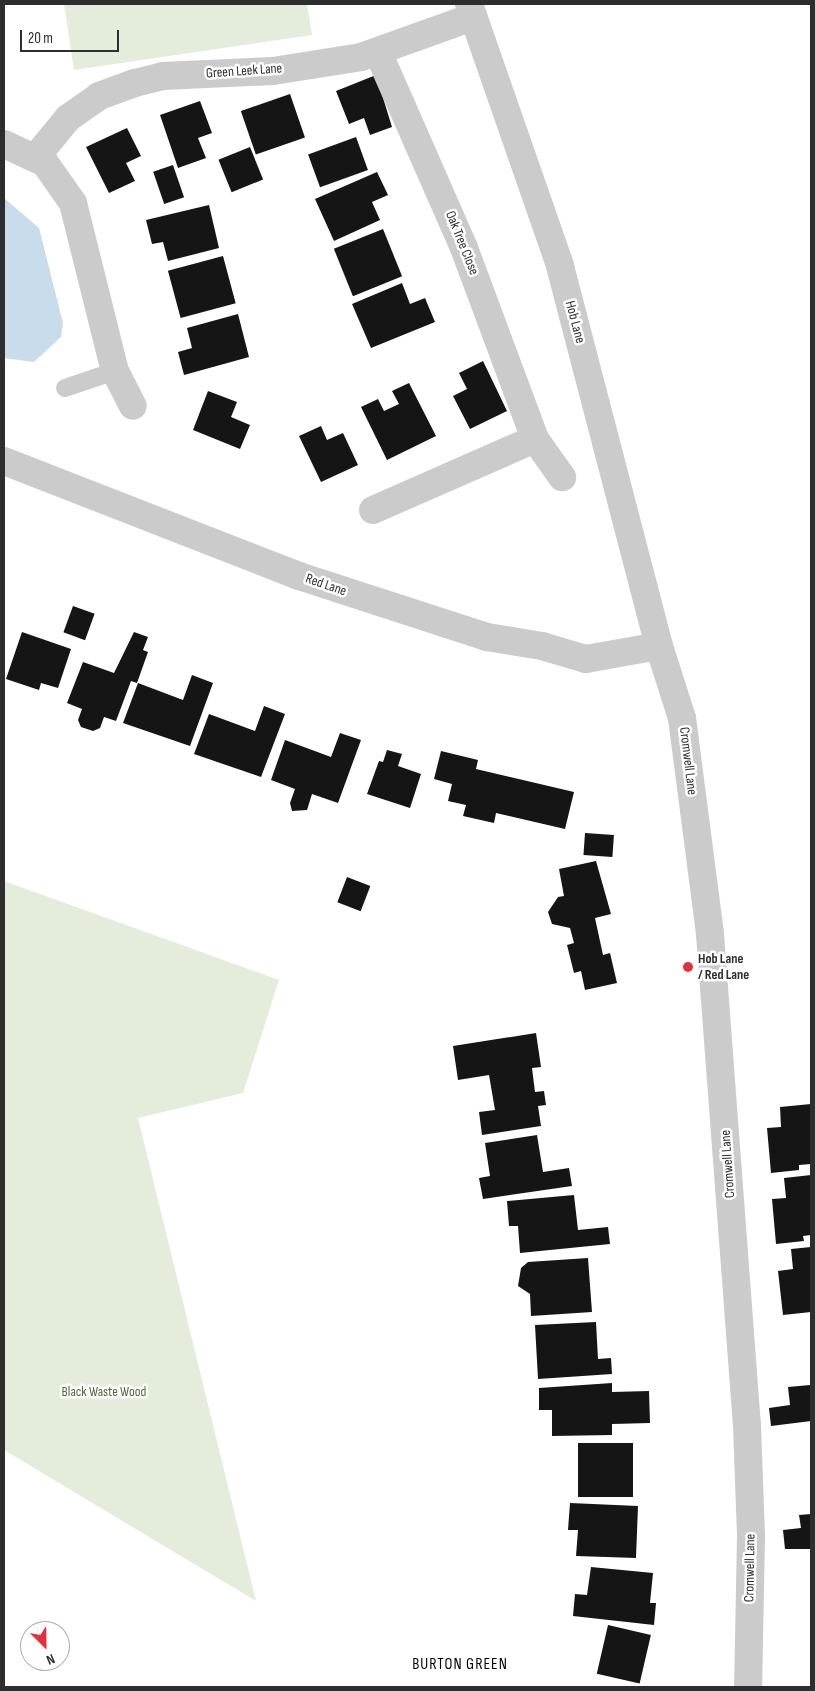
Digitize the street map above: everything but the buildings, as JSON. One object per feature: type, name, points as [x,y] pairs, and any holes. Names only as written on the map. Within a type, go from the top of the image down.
[{"type":"street","name":"Green Leek Lane","points":[[36,157],[68,118],[99,96],[135,83],[163,76],[273,71],[378,52],[471,10]]},
{"type":"street","name":"Hob Lane","points":[[471,10],[560,266],[659,646]]},
{"type":"street","name":"Oak Tree Close","points":[[378,52],[464,248],[535,439],[562,477]]},
{"type":"street","points":[[4,144],[36,157],[63,185],[73,203],[115,371],[133,406]]},
{"type":"street","points":[[373,510],[535,439]]},
{"type":"street","name":"Red Lane","points":[[4,462],[299,576],[487,637],[542,646],[586,659],[659,646]]},
{"type":"street","name":"Cromwell Lane","points":[[659,646],[682,718],[710,934],[747,1426],[751,1536],[748,1687]]},
{"type":"lane","points":[[65,388],[115,371]]},
{"type":"green space","points":[[64,4],[307,4],[312,35],[74,70]]},
{"type":"green space","name":"Black Waste Wood","points":[[4,881],[279,980],[243,1093],[138,1118],[256,1601],[4,1450]]},
{"type":"water","points":[[4,198],[39,228],[63,323],[61,337],[34,362],[4,358]]},
{"type":"place","name":"Hob Lane / Red Lane","points":[[688,967]]},
{"type":"district","name":"BURTON GREEN","points":[[460,1665]]}]
